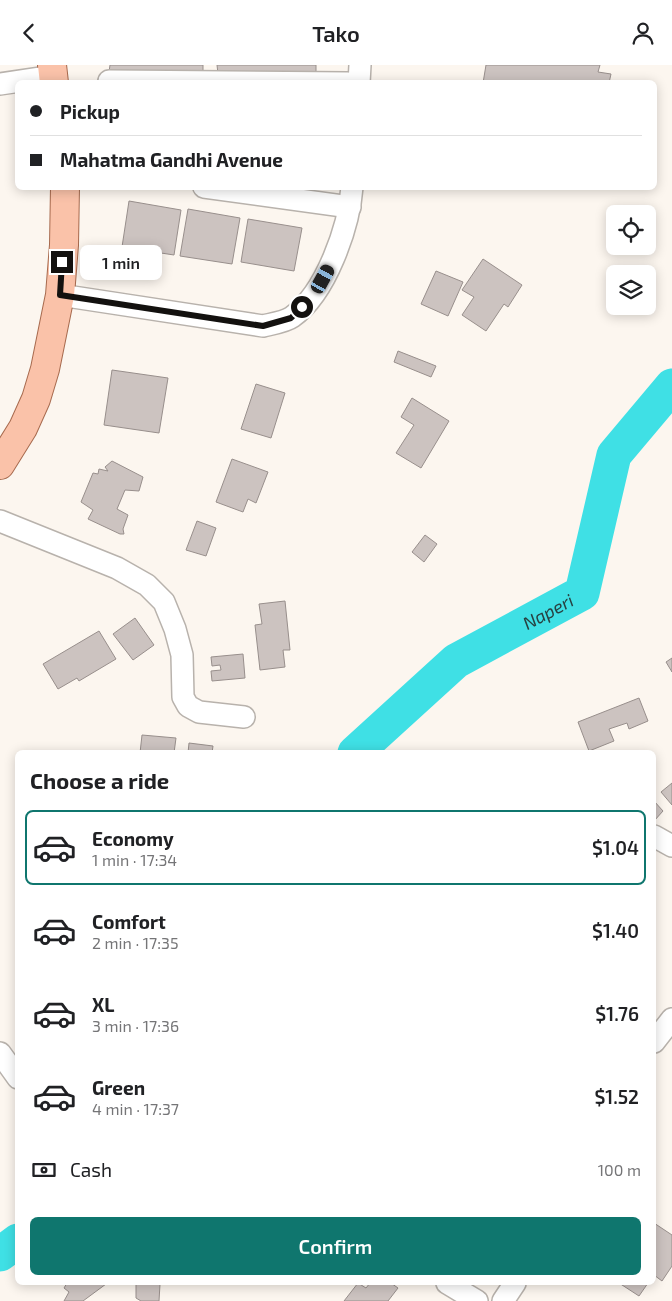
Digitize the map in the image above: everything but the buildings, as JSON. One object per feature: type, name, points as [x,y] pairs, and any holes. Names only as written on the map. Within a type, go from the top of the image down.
[{"type":"main road","points":[[0,465],[23,429],[36,399],[44,369],[60,295],[64,245],[64,190]]},
{"type":"street","points":[[359,80],[360,65]]},
{"type":"street","points":[[22,80],[54,74]]},
{"type":"street","points":[[0,84],[15,81]]},
{"type":"street","points":[[60,295],[263,326],[291,318],[313,296],[332,263],[351,197],[248,190]]},
{"type":"street","points":[[0,521],[117,568],[147,585],[164,602],[176,629],[182,655],[183,697],[188,707],[198,712],[244,717]]},
{"type":"street","points":[[656,837],[672,846]]},
{"type":"street","points":[[656,1039],[672,1019]]},
{"type":"street","points":[[0,1053],[15,1074]]},
{"type":"street","points":[[450,1285],[477,1301]]},
{"type":"street","points":[[503,1301],[514,1285]]},
{"type":"waterway","name":"Naperi","points":[[358,750],[456,661],[582,593],[614,455],[672,386]]},
{"type":"waterway","name":"Naperi","points":[[0,1254],[15,1243]]},
{"type":"route","points":[[62,262],[60,295],[263,326],[291,318],[302,307]]}]
